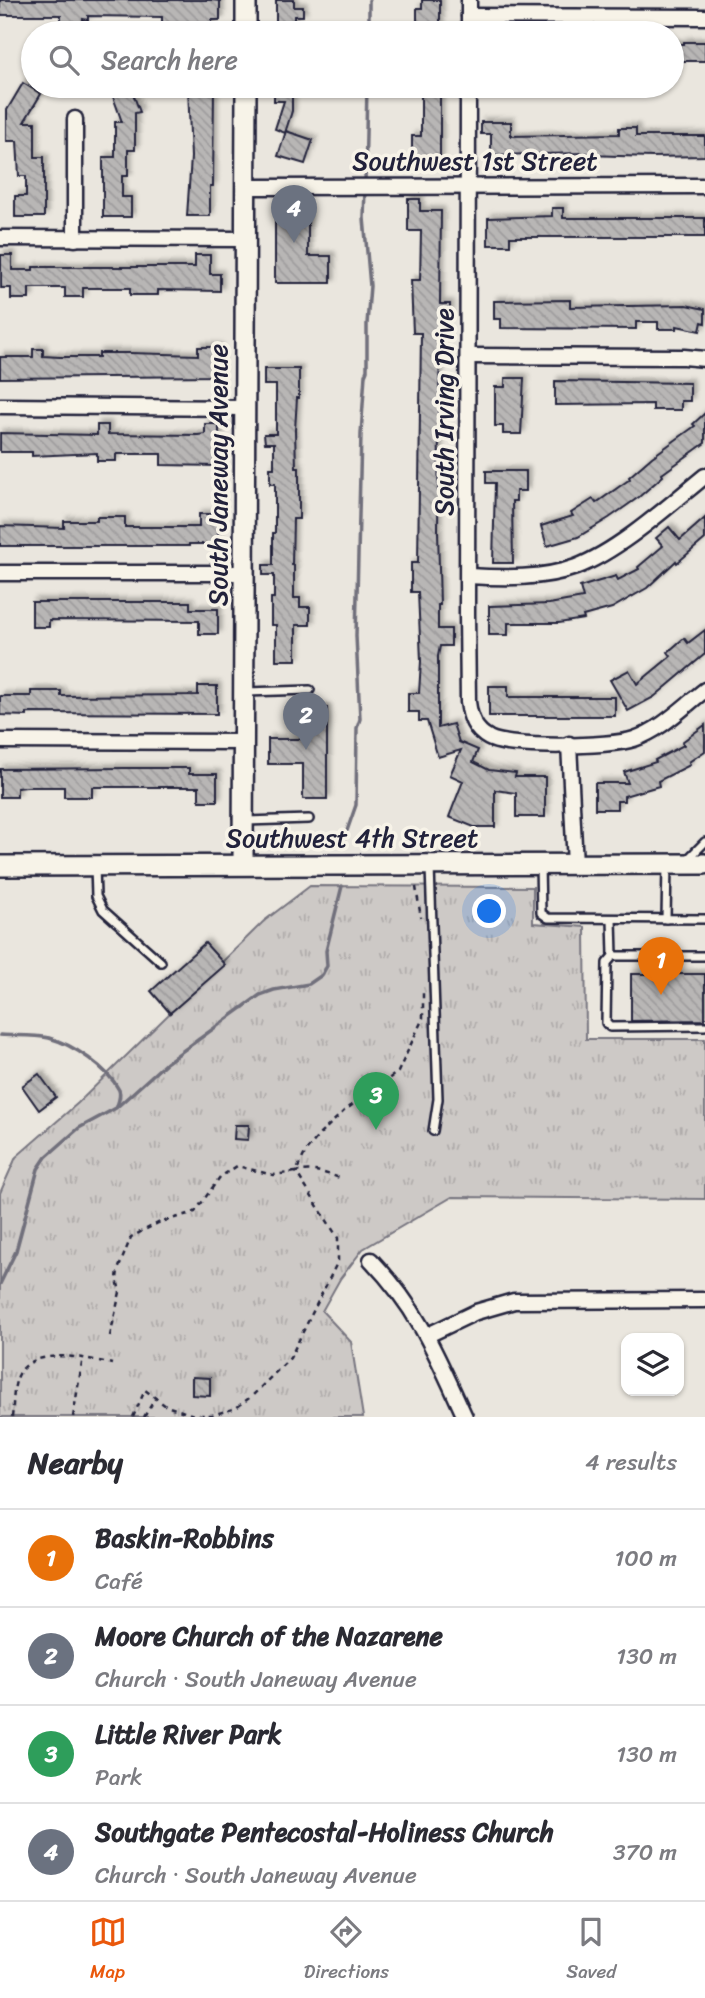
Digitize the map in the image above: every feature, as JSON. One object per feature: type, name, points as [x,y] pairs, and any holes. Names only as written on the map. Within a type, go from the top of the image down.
[{"type":"street","points":[[246,0],[246,21]]},
{"type":"street","points":[[469,0],[469,21]]},
{"type":"street","points":[[469,16],[705,17]]},
{"type":"street","name":"South Janeway Avenue","points":[[243,864],[246,98]]},
{"type":"street","name":"South Irving Drive","points":[[468,98],[468,702],[473,723],[482,734],[504,744],[569,744]]},
{"type":"street","points":[[75,119],[75,239]]},
{"type":"street","name":"Southwest 1st Street","points":[[246,187],[705,186]]},
{"type":"street","points":[[0,238],[245,239]]},
{"type":"street","points":[[469,356],[705,359]]},
{"type":"street","points":[[0,406],[245,408]]},
{"type":"street","points":[[468,576],[536,576],[575,567],[610,550],[705,476]]},
{"type":"street","points":[[0,573],[244,573]]},
{"type":"street","points":[[575,865],[569,744],[603,744],[633,740],[662,724],[705,690]]},
{"type":"street","points":[[0,741],[243,742]]},
{"type":"street","name":"Southwest 4th Street","points":[[0,866],[705,864]]},
{"type":"street","points":[[371,1260],[402,1296],[428,1335],[465,1417]]},
{"type":"street","points":[[428,1335],[475,1312],[514,1301],[705,1300]]},
{"type":"lane","points":[[244,692],[310,690]]},
{"type":"lane","points":[[243,821],[309,819]]},
{"type":"lane","points":[[666,919],[675,864],[705,842]]},
{"type":"lane","points":[[430,864],[438,1100],[433,1131]]},
{"type":"lane","points":[[540,864],[541,913],[548,918],[705,919]]},
{"type":"lane","points":[[94,865],[96,896],[103,910],[161,962]]},
{"type":"lane","points":[[612,919],[613,956],[607,963],[606,1023],[610,1027],[705,1026]]},
{"type":"lane","points":[[613,956],[705,956]]},
{"type":"path","points":[[416,887],[421,924]]},
{"type":"path","points":[[296,1172],[306,1151],[320,1134],[344,1111],[398,1072],[423,1018],[423,984]]},
{"type":"path","points":[[110,1336],[120,1292],[117,1279],[120,1263],[131,1237],[158,1223],[195,1213],[220,1177],[237,1166],[272,1175],[306,1170],[340,1178]]},
{"type":"path","points":[[133,1417],[145,1390],[166,1406],[194,1415],[212,1415],[236,1408],[290,1358],[338,1261],[338,1238],[296,1172]]},
{"type":"path","points":[[12,1417],[14,1391],[20,1372],[32,1361],[50,1357],[83,1357],[112,1364]]},
{"type":"path","points":[[73,1417],[83,1357]]},
{"type":"path","points":[[144,1417],[156,1398]]},
{"type":"path","points":[[221,1413],[224,1417]]},
{"type":"green space","points":[[310,886],[533,887],[533,923],[585,927],[586,1039],[705,1039],[705,1199],[452,1197],[363,1249],[340,1279],[322,1311],[351,1342],[363,1417],[0,1417],[0,1193],[16,1157],[78,1103],[264,921]]},
{"type":"building","points":[[0,0],[220,1],[220,20],[212,21],[88,16],[88,20],[83,21],[61,21],[61,15],[0,15]]},
{"type":"building","points":[[276,0],[294,0],[294,7],[303,7],[303,16],[294,16],[294,21],[276,21]]},
{"type":"building","points":[[422,0],[440,0],[440,21],[417,21],[417,8],[422,8]]},
{"type":"building","points":[[705,42],[705,61],[684,61],[684,44]]},
{"type":"building","points":[[21,86],[21,98],[39,98],[24,122],[35,122],[35,157],[44,157],[44,217],[15,217],[15,196],[26,196],[26,176],[19,176],[17,141],[7,141],[7,110]]},
{"type":"building","points":[[113,98],[135,98],[140,112],[135,113],[135,150],[128,150],[128,176],[122,176],[122,197],[131,197],[131,217],[103,217],[103,157],[115,157],[115,122],[122,122]]},
{"type":"building","points":[[188,98],[214,98],[210,216],[187,216],[191,157]]},
{"type":"building","points":[[274,98],[292,98],[292,111],[285,133],[275,129],[284,101],[274,101]]},
{"type":"building","points":[[421,98],[440,98],[440,161],[412,161],[412,136],[421,136]]},
{"type":"building","points":[[481,122],[511,122],[511,136],[619,134],[619,128],[636,128],[636,136],[705,136],[705,156],[652,157],[587,153],[491,155],[491,134],[481,134]]},
{"type":"building","points":[[286,131],[313,140],[305,164],[278,156]]},
{"type":"building","points":[[408,199],[420,199],[420,211],[441,211],[440,304],[450,304],[450,314],[440,314],[438,629],[451,629],[451,646],[440,646],[438,656],[438,728],[453,724],[459,742],[478,750],[473,762],[489,770],[516,773],[515,777],[545,777],[545,817],[516,817],[516,793],[495,790],[495,827],[474,827],[449,817],[463,781],[450,775],[461,750],[438,757],[427,721],[419,721],[419,712],[408,712],[408,693],[419,693],[421,661],[418,592],[411,592],[411,563],[418,563],[421,333],[413,333],[411,280],[420,280],[421,231],[408,231]]},
{"type":"building","points":[[552,208],[563,208],[563,218],[705,218],[705,237],[510,237],[510,245],[488,245],[488,218],[552,216]]},
{"type":"building","points":[[275,211],[308,211],[308,256],[331,256],[331,283],[275,283]]},
{"type":"building","points":[[1,255],[12,255],[12,270],[33,270],[33,267],[195,267],[195,255],[210,255],[210,274],[220,274],[220,291],[158,290],[158,295],[130,295],[130,288],[83,288],[83,297],[65,297],[65,288],[29,288],[29,299],[11,299],[11,288],[1,288]]},
{"type":"building","points":[[570,300],[570,307],[686,305],[705,309],[705,323],[702,322],[700,331],[677,326],[677,329],[658,329],[658,322],[636,322],[636,329],[501,328],[501,319],[494,319],[494,301]]},
{"type":"building","points":[[198,347],[219,347],[219,376],[0,378],[0,357],[33,357],[33,349],[43,349],[43,356],[99,357],[99,353],[198,355]]},
{"type":"building","points":[[264,369],[299,369],[295,430],[296,468],[299,468],[299,519],[293,519],[292,565],[294,598],[300,598],[300,607],[310,607],[310,625],[296,625],[296,660],[276,660],[276,625],[271,625],[274,575],[263,575],[263,565],[273,565],[275,533],[275,484],[270,484],[270,468],[274,468],[274,443],[265,443],[264,434],[276,434],[276,385],[264,385]]},
{"type":"building","points":[[505,378],[524,378],[521,434],[503,434],[503,426],[495,426],[495,387],[505,387]]},
{"type":"building","points":[[555,381],[690,383],[690,401],[681,401],[681,410],[653,410],[653,404],[555,405]]},
{"type":"building","points":[[705,413],[705,443],[609,518],[578,537],[547,546],[541,526],[573,516],[571,513],[593,499],[596,503],[695,426],[693,424]]},
{"type":"building","points":[[205,424],[219,424],[219,466],[161,465],[161,454],[116,454],[116,461],[97,461],[97,453],[32,456],[32,452],[0,452],[0,433],[97,435],[97,425],[108,425],[108,434],[198,435],[205,434]]},
{"type":"building","points":[[486,471],[526,471],[526,491],[516,491],[516,501],[512,501],[513,563],[493,563],[495,483],[486,483]]},
{"type":"building","points":[[199,514],[218,514],[218,544],[0,546],[0,526],[64,528],[64,521],[97,521],[97,517],[125,517],[125,527],[199,527]]},
{"type":"building","points":[[705,518],[705,539],[647,588],[612,608],[583,616],[584,619],[559,623],[508,623],[508,635],[489,635],[489,606],[549,604],[583,598],[580,587],[616,576],[618,580],[639,569],[638,567],[663,546],[656,538],[669,527],[680,540]]},
{"type":"building","points":[[32,602],[190,602],[190,609],[218,609],[218,634],[199,634],[199,621],[49,620],[49,627],[32,627]]},
{"type":"building","points":[[705,630],[705,654],[654,697],[628,711],[610,680],[629,670],[637,684],[671,656],[668,652],[684,638],[688,643]]},
{"type":"building","points":[[198,686],[217,686],[217,714],[0,715],[0,696],[31,696],[31,691],[61,691],[61,696],[198,695]]},
{"type":"building","points":[[489,686],[508,686],[508,697],[615,697],[615,716],[489,716]]},
{"type":"building","points":[[301,708],[327,708],[327,799],[303,799],[303,764],[268,764],[268,739],[301,739]]},
{"type":"building","points":[[705,725],[705,751],[689,762],[690,765],[658,781],[659,786],[624,796],[624,801],[617,801],[617,809],[595,809],[595,783],[628,783],[624,772],[656,762],[655,760],[684,745],[682,742]]},
{"type":"building","points":[[189,768],[189,774],[217,774],[217,801],[199,801],[199,787],[92,787],[92,797],[64,797],[64,787],[27,787],[17,788],[17,797],[0,797],[0,769]]},
{"type":"building","points":[[205,943],[225,965],[170,1013],[151,991]]},
{"type":"building","points":[[631,974],[705,974],[705,1020],[631,1021]]},
{"type":"building","points":[[39,1074],[56,1097],[39,1110],[22,1086]]},
{"type":"building","points":[[235,1125],[249,1125],[248,1140],[234,1139]]},
{"type":"building","points":[[192,1377],[210,1378],[210,1396],[192,1395]]},
{"type":"waterway","points":[[369,0],[369,21]]},
{"type":"waterway","points":[[365,182],[367,98]]},
{"type":"waterway","points":[[342,845],[356,805],[357,728],[360,719],[356,636],[361,434],[367,370],[370,286],[364,218],[365,189]]},
{"type":"waterway","points":[[0,1284],[16,1251],[38,1169],[46,1157],[79,1128],[116,1108],[166,1063],[260,995],[309,984],[322,975],[327,966],[326,951],[342,886]]},
{"type":"waterway","points":[[0,1035],[49,1038],[78,1051],[98,1065],[114,1082],[120,1092],[117,1106]]},
{"type":"place","name":"Southgate Pentecostal-Holiness Church","points":[[294,243]]},
{"type":"place","name":"Moore Church of the Nazarene","points":[[306,750]]},
{"type":"place","name":"Baskin-Robbins","points":[[661,995]]},
{"type":"place","name":"Little River Park","points":[[376,1130]]}]
